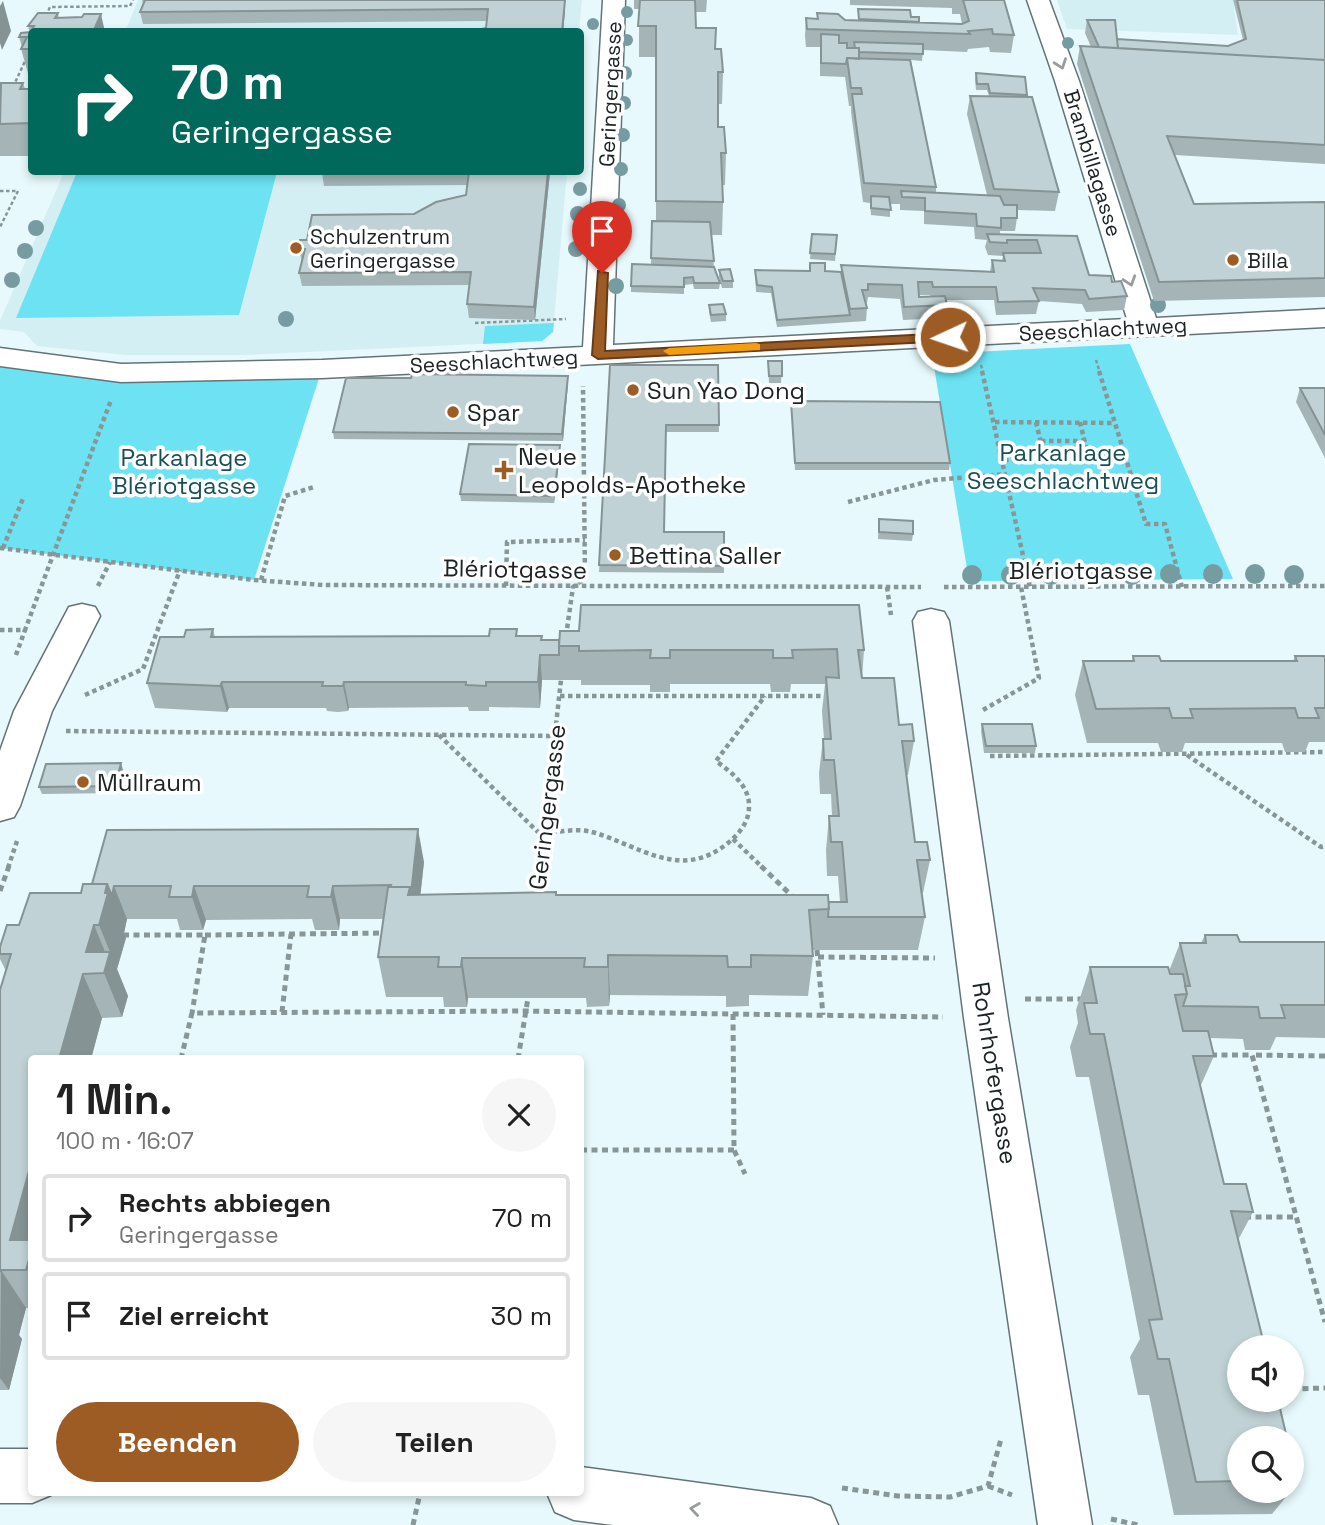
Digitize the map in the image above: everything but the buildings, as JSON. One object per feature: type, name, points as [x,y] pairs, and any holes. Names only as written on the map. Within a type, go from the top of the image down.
[{"type":"street","name":"Geringergasse","points":[[592,367],[614,0]]},
{"type":"street","name":"Brambillagasse","points":[[1038,0],[1067,80],[1144,327]]},
{"type":"street","name":"Seeschlachtweg","points":[[0,357],[121,373],[409,366],[592,367],[1144,327],[1325,318]]},
{"type":"street","name":"Rohrhofergasse","points":[[923,606],[986,1018],[1083,1521]]},
{"type":"street","points":[[10,818],[33,711],[82,616]]},
{"type":"street","points":[[0,1476],[28,1476]]},
{"type":"street","points":[[584,1494],[823,1506]]},
{"type":"path","points":[[44,19],[50,7],[130,6],[133,0]]},
{"type":"path","points":[[10,91],[28,54]]},
{"type":"path","points":[[0,191],[18,191],[0,227]]},
{"type":"path","points":[[475,323],[566,319]]},
{"type":"path","points":[[1095,356],[1146,524],[1165,524],[1182,587]]},
{"type":"path","points":[[980,361],[1030,587]]},
{"type":"path","points":[[566,639],[573,587],[585,578],[582,388],[592,367]]},
{"type":"path","points":[[0,630],[25,630],[121,373]]},
{"type":"path","points":[[995,422],[1115,423]]},
{"type":"path","points":[[1036,422],[1045,460]]},
{"type":"path","points":[[1080,422],[1089,460]]},
{"type":"path","points":[[1041,441],[1084,441]]},
{"type":"path","points":[[1004,460],[1126,460]]},
{"type":"path","points":[[848,502],[934,480],[1006,474]]},
{"type":"path","points":[[261,580],[285,496],[314,487]]},
{"type":"path","points":[[1,548],[24,496]]},
{"type":"path","points":[[506,586],[507,542],[585,540]]},
{"type":"path","name":"Blériotgasse","points":[[1,548],[261,580],[323,585],[887,587],[923,606],[1021,587],[1325,586]]},
{"type":"path","points":[[83,696],[143,669],[180,570]]},
{"type":"path","points":[[887,587],[923,606]]},
{"type":"path","points":[[970,717],[1038,678],[1021,587]]},
{"type":"path","name":"Geringergasse","points":[[536,902],[561,680]]},
{"type":"path","points":[[560,696],[835,696]]},
{"type":"path","points":[[439,735],[544,835],[589,831],[662,858],[691,859],[710,854],[733,839],[747,821],[748,794],[735,776],[716,761],[765,696]]},
{"type":"path","points":[[54,731],[555,736]]},
{"type":"path","points":[[978,757],[1325,752]]},
{"type":"path","points":[[1186,755],[1321,847],[1325,846]]},
{"type":"path","points":[[0,891],[10,818]]},
{"type":"path","points":[[733,839],[801,904]]},
{"type":"path","points":[[123,935],[395,933]]},
{"type":"path","points":[[282,1012],[291,934]]},
{"type":"path","points":[[182,1055],[205,935]]},
{"type":"path","points":[[938,944],[941,970]]},
{"type":"path","points":[[817,950],[823,1015]]},
{"type":"path","points":[[818,957],[939,958]]},
{"type":"path","points":[[1020,987],[1024,1013]]},
{"type":"path","points":[[518,1055],[523,1012],[528,998]]},
{"type":"path","points":[[1022,999],[1092,999]]},
{"type":"path","points":[[192,1013],[523,1012],[947,1017],[946,1005]]},
{"type":"path","points":[[733,1014],[734,1150],[745,1174]]},
{"type":"path","points":[[1200,1055],[1325,1056]]},
{"type":"path","points":[[1252,1055],[1325,1322]]},
{"type":"path","points":[[584,1150],[734,1150]]},
{"type":"path","points":[[1231,1217],[1296,1217]]},
{"type":"path","points":[[1304,1389],[1325,1388]]},
{"type":"path","points":[[823,1506],[898,1496],[950,1497],[988,1486],[1002,1443],[1000,1430]]},
{"type":"path","points":[[412,1525],[419,1496]]},
{"type":"path","points":[[1083,1521],[1138,1525]]},
{"type":"shaded area","points":[[138,0],[582,0],[579,28],[127,28]]},
{"type":"shaded area","points":[[1057,0],[1233,0],[1238,35],[1067,29]]},
{"type":"shaded area","name":"Schulzentrum Geringergasse","points":[[63,175],[567,175],[553,332],[542,341],[246,355],[125,355],[37,346],[24,332],[0,329],[0,321]]},
{"type":"green space","points":[[76,175],[276,175],[239,315],[16,318]]},
{"type":"green space","points":[[554,323],[553,332],[542,341],[483,344],[485,326]]},
{"type":"green space","name":"Parkanlage Seeschlachtweg","points":[[1130,344],[1233,579],[969,581],[932,354]]},
{"type":"green space","name":"Parkanlage Blériotgasse","points":[[0,357],[121,373],[322,369],[254,580],[0,548]]},
{"type":"slow traffic","points":[[669,351],[756,347]]},
{"type":"place","name":"Schulzentrum Geringergasse","points":[[296,248]]},
{"type":"place","name":"Billa","points":[[1233,260]]},
{"type":"place","name":"Sun Yao Dong","points":[[633,390]]},
{"type":"place","name":"Spar","points":[[453,412]]},
{"type":"place","name":"Neue Leopolds-Apotheke","points":[[504,470]]},
{"type":"place","name":"Bettina Saller","points":[[615,555]]},
{"type":"place","name":"Müllraum","points":[[83,782]]},
{"type":"route","points":[[602,273],[598,355],[950,337]]}]
